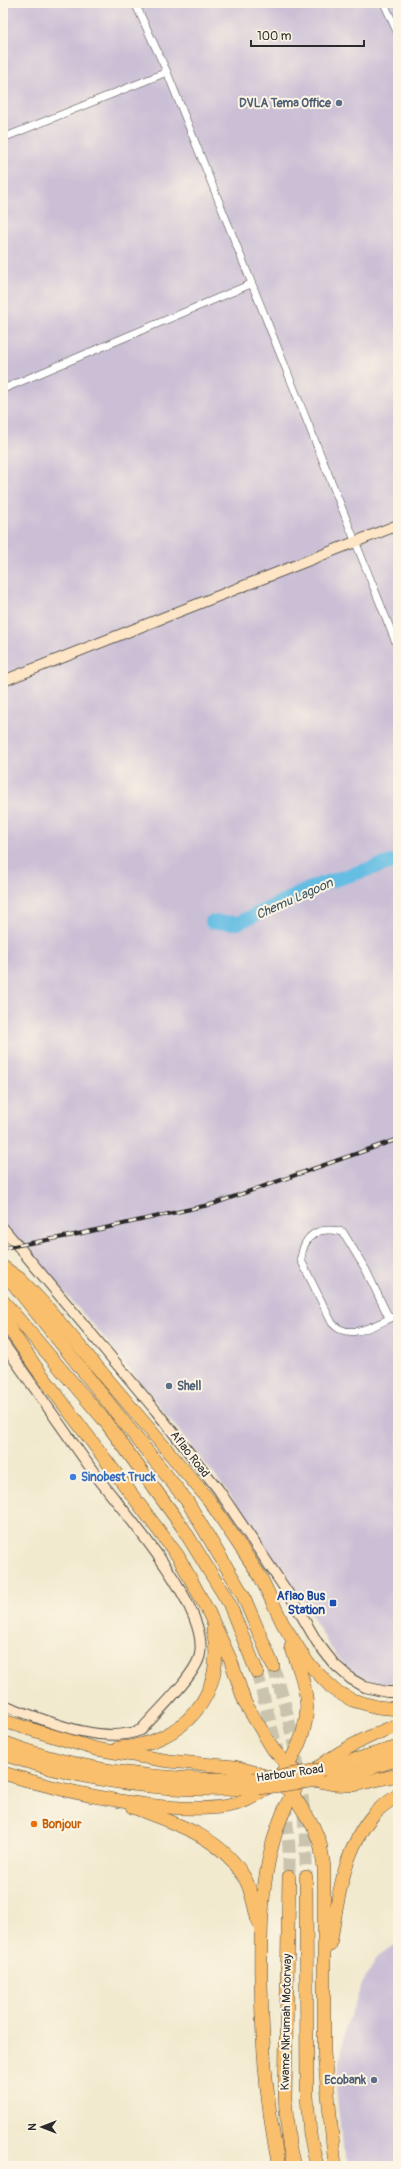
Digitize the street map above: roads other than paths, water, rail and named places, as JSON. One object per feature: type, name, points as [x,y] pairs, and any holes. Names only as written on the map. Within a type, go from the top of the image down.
[{"type":"highway","points":[[3,1267],[20,1279],[45,1305],[209,1500],[260,1576],[283,1624],[306,1686],[307,1720],[300,1744],[288,1766],[276,1781],[249,1800],[223,1807],[187,1808],[115,1801]]},
{"type":"highway","points":[[3,1271],[187,1501],[243,1595],[273,1666]]},
{"type":"highway","points":[[3,1301],[105,1422],[181,1525],[229,1603],[257,1672]]},
{"type":"highway","points":[[3,1319],[35,1366],[178,1556],[208,1611],[231,1661],[248,1709],[273,1749],[288,1766],[305,1778],[333,1784],[354,1785],[398,1775]]},
{"type":"highway","points":[[96,1749],[128,1748],[162,1739],[184,1724],[198,1710],[210,1685],[216,1656],[208,1611]]},
{"type":"highway","points":[[283,1624],[307,1662],[334,1690],[352,1700],[377,1707],[398,1709]]},
{"type":"highway","points":[[3,1721],[96,1749],[169,1761],[235,1767],[257,1773],[276,1781],[292,1793],[313,1826],[320,1843],[324,1867],[324,2053],[335,2166]]},
{"type":"highway","points":[[279,2166],[269,2121],[261,2024],[260,1932],[264,1890],[276,1829],[292,1793],[305,1778],[331,1757],[358,1741],[398,1726]]},
{"type":"highway","points":[[3,1742],[78,1765],[180,1784]]},
{"type":"highway","name":"Harbour Road","points":[[180,1784],[254,1779],[298,1774],[358,1760],[398,1747]]},
{"type":"highway","points":[[3,1754],[42,1767],[85,1777],[180,1784]]},
{"type":"highway","name":"Harbour Road","points":[[180,1784],[259,1788],[318,1780],[354,1772],[398,1759]]},
{"type":"highway","points":[[3,1772],[115,1801],[186,1828],[221,1848],[242,1872],[252,1897],[260,1932]]},
{"type":"highway","points":[[324,1982],[339,1896],[346,1866],[357,1840],[374,1814],[398,1795]]},
{"type":"highway","name":"Kwame Nkrumah Motorway","points":[[289,1877],[285,2098],[289,2144],[294,2166]]},
{"type":"highway","name":"Kwame Nkrumah Motorway","points":[[306,1877],[307,2096],[310,2135],[317,2166]]},
{"type":"street","points":[[135,3],[167,72],[398,648]]},
{"type":"street","points":[[384,3],[398,34]]},
{"type":"street","points":[[3,138],[167,72]]},
{"type":"street","points":[[3,389],[251,284]]},
{"type":"street","points":[[3,681],[398,525]]},
{"type":"street","name":"Aflao Road","points":[[3,1228],[156,1411],[218,1488],[327,1655],[342,1672],[365,1687],[387,1692],[398,1692]]},
{"type":"street","points":[[389,1318],[366,1270],[343,1232],[331,1229],[317,1231],[308,1239],[302,1250],[301,1260],[332,1323],[338,1331],[348,1333],[361,1331],[398,1315]]},
{"type":"street","points":[[3,1343],[97,1476],[124,1510],[180,1589],[194,1618],[201,1643],[197,1666],[141,1730],[129,1735],[100,1735],[49,1721],[3,1705]]},
{"type":"waterway","name":"Chemu Lagoon","points":[[212,922],[238,923],[315,886],[398,860]]},
{"type":"tunnel","points":[[273,1666],[294,1744],[302,1796],[306,1850],[306,1877]]},
{"type":"tunnel","points":[[257,1672],[279,1757]]},
{"type":"tunnel","points":[[285,1802],[289,1847],[289,1877]]},
{"type":"railway","points":[[3,1248],[69,1236],[213,1204],[398,1139]]},
{"type":"place","name":"DVLA Tema Office","points":[[339,103]]},
{"type":"place","name":"Shell","points":[[169,1386]]},
{"type":"place","name":"Sinobest Truck","points":[[73,1477]]},
{"type":"place","name":"Aflao Bus Station","points":[[333,1603]]},
{"type":"place","name":"Bonjour","points":[[34,1824]]},
{"type":"place","name":"Ecobank","points":[[374,2080]]}]
